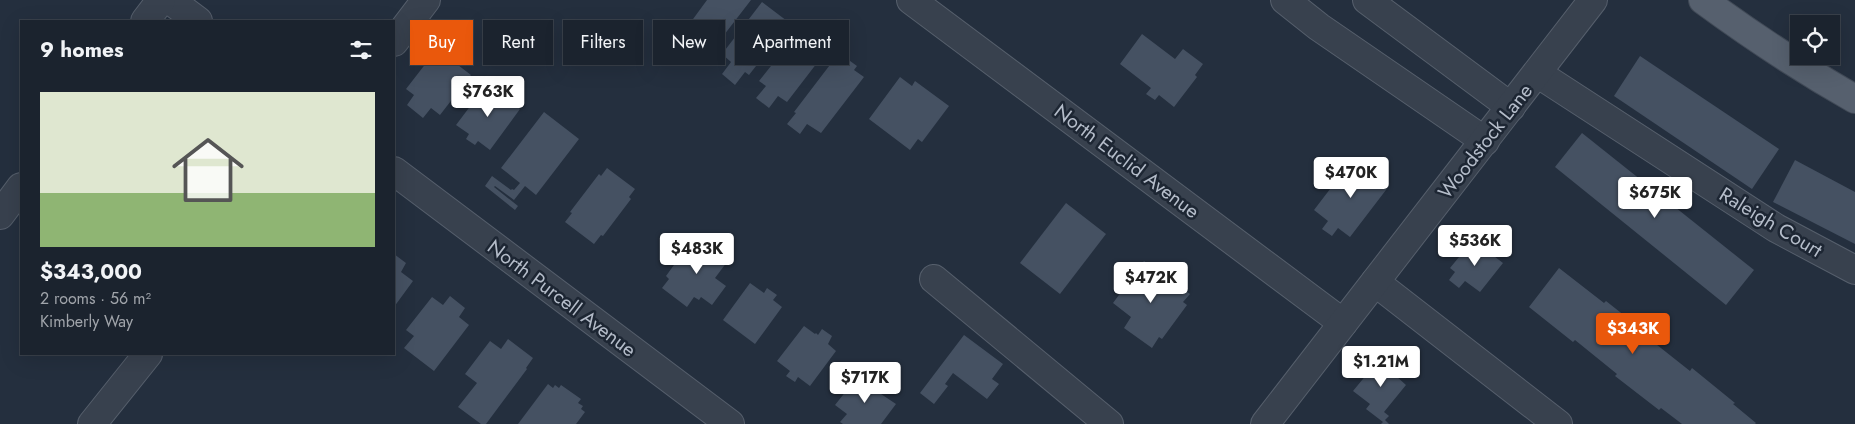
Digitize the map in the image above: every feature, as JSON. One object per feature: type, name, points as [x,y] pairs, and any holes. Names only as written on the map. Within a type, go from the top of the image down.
[{"type":"main road","points":[[1703,0],[1769,48],[1820,80],[1855,98]]},
{"type":"street","points":[[146,20],[161,0]]},
{"type":"street","points":[[170,0],[197,20]]},
{"type":"street","points":[[395,41],[426,0]]},
{"type":"street","name":"North Euclid Avenue","points":[[911,0],[1343,323]]},
{"type":"street","points":[[1285,0],[1485,141]]},
{"type":"street","points":[[1367,0],[1511,108]]},
{"type":"street","name":"Woodstock Lane","points":[[1265,424],[1593,0]]},
{"type":"street","name":"Raleigh Court","points":[[1537,73],[1776,228],[1855,270]]},
{"type":"street","name":"North Purcell Avenue","points":[[395,172],[730,424]]},
{"type":"street","points":[[0,215],[20,188]]},
{"type":"street","points":[[934,279],[1109,424]]},
{"type":"street","points":[[1375,282],[1558,424]]},
{"type":"street","points":[[92,424],[147,355]]},
{"type":"building","points":[[707,0],[751,0],[725,34],[725,20],[692,20]]},
{"type":"building","points":[[762,2],[786,20],[748,20]]},
{"type":"building","points":[[1142,34],[1175,59],[1183,49],[1203,64],[1195,75],[1197,77],[1174,107],[1159,95],[1155,100],[1146,94],[1151,88],[1120,64]]},
{"type":"building","points":[[735,37],[735,65],[757,65],[749,75],[745,72],[735,85],[722,74],[731,62],[725,57],[725,50]]},
{"type":"building","points":[[1640,56],[1779,149],[1752,189],[1614,96]]},
{"type":"building","points":[[849,60],[857,66],[854,70],[864,77],[821,133],[807,124],[800,134],[787,124],[796,113],[794,112],[830,65],[849,65]]},
{"type":"building","points":[[425,65],[458,65],[471,75],[440,115],[431,108],[423,118],[407,105],[414,95],[406,89]]},
{"type":"building","points":[[772,65],[815,65],[787,102],[778,96],[769,108],[756,98],[766,86],[759,81]]},
{"type":"building","points":[[900,77],[912,86],[915,81],[949,106],[922,142],[918,139],[910,150],[869,119]]},
{"type":"building","points":[[487,84],[520,109],[490,150],[478,141],[475,145],[466,139],[469,134],[456,125]]},
{"type":"building","points":[[544,112],[579,139],[536,195],[525,186],[514,200],[494,187],[518,206],[515,210],[485,186],[492,176],[511,190],[514,190],[520,183],[501,168]]},
{"type":"building","points":[[1582,133],[1754,270],[1726,305],[1555,167]]},
{"type":"building","points":[[1353,159],[1389,186],[1350,237],[1338,228],[1332,236],[1322,229],[1328,221],[1314,210]]},
{"type":"building","points":[[1795,160],[1855,192],[1855,244],[1773,202]]},
{"type":"building","points":[[607,168],[635,189],[629,197],[631,199],[603,236],[601,235],[594,244],[565,222],[572,213],[570,212],[599,174],[601,176]]},
{"type":"building","points":[[1066,203],[1106,234],[1060,294],[1020,263]]},
{"type":"building","points":[[692,240],[705,250],[710,243],[730,258],[715,278],[726,286],[712,305],[701,297],[699,300],[694,297],[687,307],[662,288],[669,279],[666,276]]},
{"type":"building","points":[[1473,240],[1503,263],[1480,292],[1465,281],[1459,288],[1449,280],[1455,272],[1450,268]]},
{"type":"building","points":[[395,255],[406,263],[401,272],[413,281],[395,306]]},
{"type":"building","points":[[1144,261],[1190,294],[1183,302],[1187,305],[1162,339],[1159,337],[1152,348],[1124,328],[1131,317],[1113,303]]},
{"type":"building","points":[[1559,268],[1604,303],[1606,301],[1690,371],[1692,368],[1756,423],[1682,424],[1661,408],[1659,410],[1615,376],[1617,374],[1575,340],[1573,342],[1529,307]]},
{"type":"building","points":[[750,283],[764,293],[767,288],[777,295],[773,300],[782,307],[755,344],[723,320]]},
{"type":"building","points":[[450,296],[465,308],[459,317],[469,325],[434,371],[404,348],[414,336],[406,330],[432,297],[443,305]]},
{"type":"building","points":[[804,326],[815,334],[818,335],[822,329],[832,336],[828,344],[836,351],[810,386],[798,377],[795,382],[786,376],[790,371],[777,361]]},
{"type":"building","points":[[964,335],[1003,364],[992,379],[999,384],[987,399],[953,373],[945,384],[948,386],[934,404],[920,393]]},
{"type":"building","points":[[508,339],[533,358],[486,424],[481,424],[458,407],[477,383],[465,374],[490,341],[501,349]]},
{"type":"building","points":[[1387,357],[1402,370],[1396,376],[1406,385],[1384,412],[1389,416],[1385,420],[1389,424],[1381,424],[1383,422],[1366,409],[1370,404],[1353,391],[1377,362],[1381,365]]},
{"type":"building","points":[[858,376],[868,383],[870,380],[884,390],[881,394],[896,404],[881,424],[843,424],[840,422],[847,414],[835,405]]},
{"type":"building","points":[[548,384],[553,388],[555,385],[559,388],[561,385],[581,399],[578,403],[583,406],[581,409],[585,412],[576,424],[518,424]]}]
